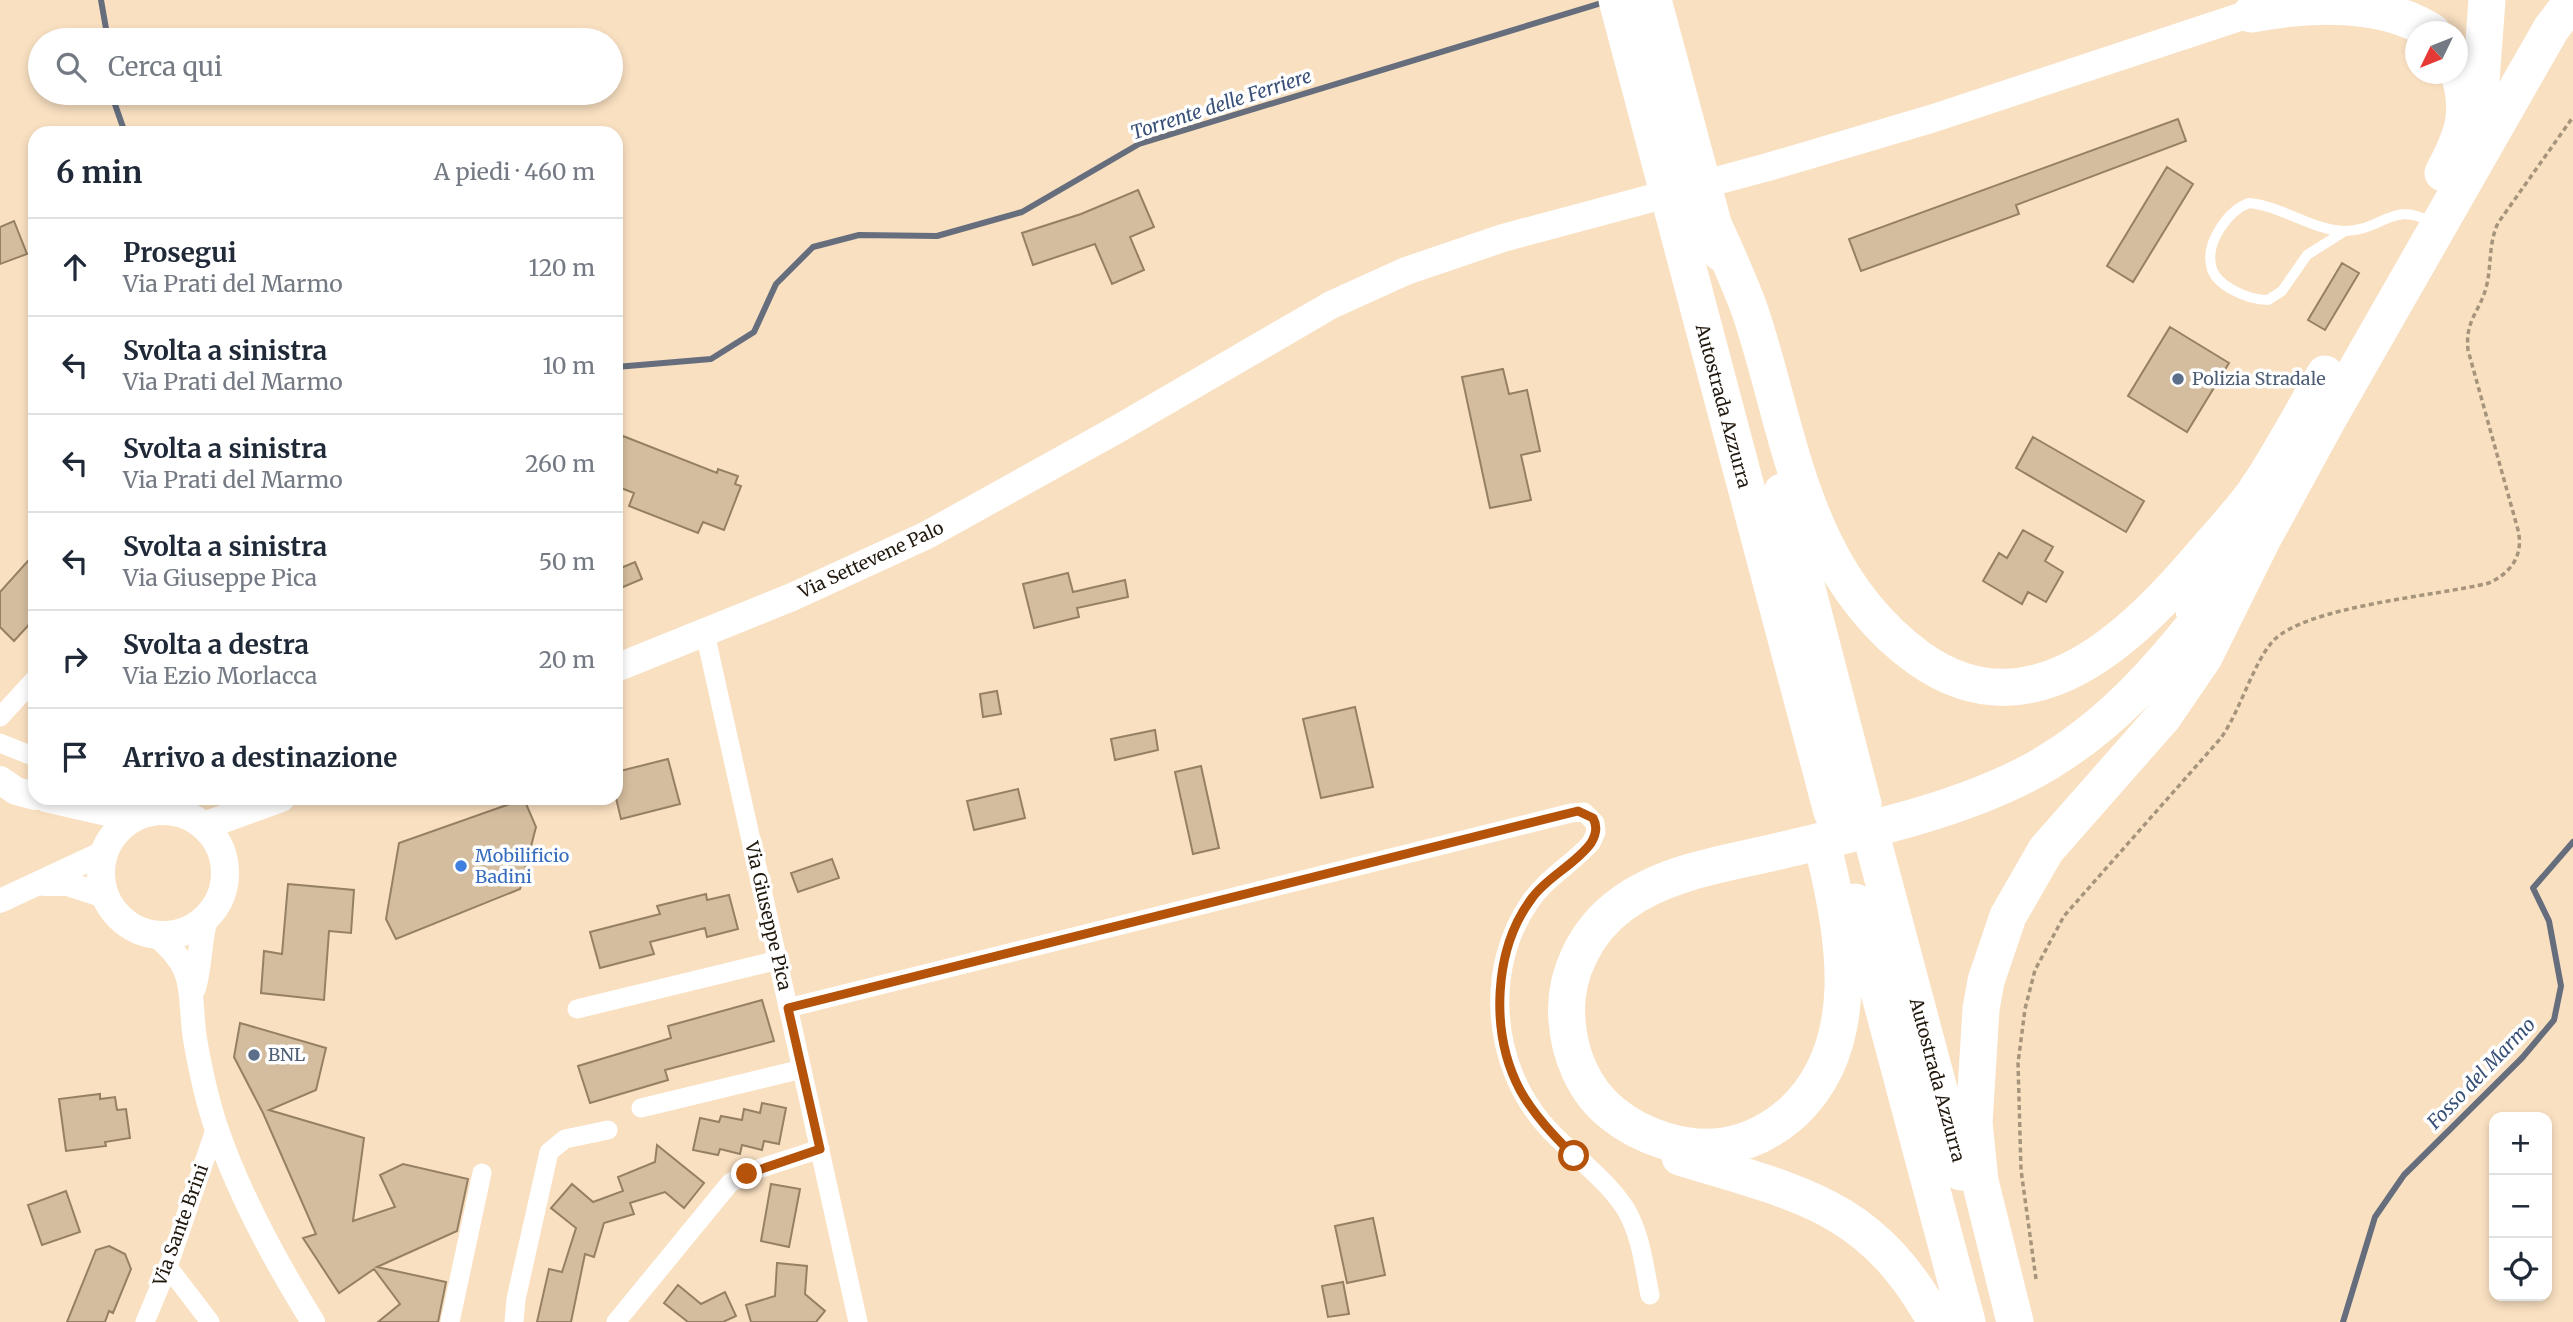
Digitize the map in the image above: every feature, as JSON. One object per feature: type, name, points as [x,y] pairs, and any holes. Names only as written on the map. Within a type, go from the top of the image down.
[{"type":"highway","points":[[2010,1321],[1980,1181],[1974,1123],[1981,1009],[1997,943],[2014,901],[2046,850],[2156,725],[2195,672],[2225,620],[2262,540],[2427,220],[2462,136],[2481,79],[2487,0]]},
{"type":"highway","points":[[1841,828],[1843,983],[1836,1039],[1817,1083],[1785,1119],[1764,1133],[1735,1144],[1700,1147],[1639,1130],[1614,1115],[1597,1098],[1573,1053],[1567,1025],[1566,1000],[1583,949],[1606,917],[1641,892],[1691,873],[1950,793],[2017,766],[2063,741],[2107,708],[2178,634],[2218,567],[2258,487],[2427,220],[2552,15],[2573,0]]},
{"type":"highway","points":[[2251,14],[2323,2],[2369,3],[2405,13],[2416,21]]},
{"type":"highway","name":"Autostrada Azzurra","points":[[1656,9],[1714,228],[1841,828],[1967,1322]]},
{"type":"highway","name":"Autostrada Azzurra","points":[[1621,16],[1713,363],[1728,466],[1841,828],[2010,1321]]},
{"type":"highway","points":[[2461,84],[2465,101],[2462,136]]},
{"type":"highway","points":[[1714,228],[1750,311],[1798,484],[1825,545],[1845,580],[1873,617],[1903,647],[1942,673],[1975,685],[2009,687],[2052,678],[2093,660],[2165,597],[2258,487]]},
{"type":"highway","points":[[1936,1322],[1900,1265],[1879,1243],[1842,1215],[1779,1187],[1647,1146],[1617,1131],[1584,1098],[1568,1070],[1559,1045],[1555,1005],[1562,970],[1577,936],[1603,905],[1631,886],[1662,871],[1959,803],[2042,765],[2096,730],[2157,672],[2262,540]]},
{"type":"main road","points":[[2251,14],[2290,0]]},
{"type":"main road","name":"Via Settevene Palo","points":[[623,665],[705,633],[907,545],[1116,430],[1360,290],[1471,248],[1645,198],[1768,167],[1934,118],[2251,14]]},
{"type":"main road","points":[[0,780],[16,791],[28,794]]},
{"type":"main road","points":[[74,805],[134,818]]},
{"type":"main road","points":[[204,826],[266,805]]},
{"type":"main road","points":[[223,855],[268,805]]},
{"type":"main road","points":[[82,807],[106,849]]},
{"type":"main road","points":[[163,811],[190,817],[204,826],[223,855],[226,872],[223,890],[206,919],[193,928],[175,934],[156,935],[140,931],[122,920],[105,896],[101,880],[106,849],[120,828],[134,818],[163,811]]},
{"type":"street","name":"Via Giuseppe Pica","points":[[705,633],[858,1322]]},
{"type":"street","points":[[0,717],[28,687]]},
{"type":"street","points":[[0,743],[28,754]]},
{"type":"street","points":[[788,1008],[1584,812],[1595,823],[1596,832],[1591,843],[1534,895],[1512,937],[1502,977],[1502,1036],[1508,1062],[1530,1107],[1626,1210],[1638,1239],[1650,1295]]},
{"type":"street","points":[[0,901],[40,884],[106,849]]},
{"type":"street","points":[[40,884],[68,884],[105,896]]},
{"type":"street","points":[[193,992],[199,973],[200,938],[206,919]]},
{"type":"street","points":[[156,935],[183,964],[193,992],[195,1038],[216,1127],[257,1220],[313,1322]]},
{"type":"street","points":[[577,1009],[778,960]]},
{"type":"street","points":[[642,1108],[802,1069]]},
{"type":"street","name":"Via Sante Brini","points":[[145,1322],[168,1267],[216,1127]]},
{"type":"street","points":[[514,1322],[516,1299],[549,1152],[565,1139],[608,1130]]},
{"type":"street","points":[[616,1322],[730,1183],[755,1170],[820,1149]]},
{"type":"street","points":[[450,1322],[482,1173]]},
{"type":"street","points":[[168,1267],[210,1322]]},
{"type":"lane","points":[[2345,231],[2249,203],[2234,210],[2227,218],[2217,236],[2211,265],[2217,278],[2232,288],[2250,298],[2268,300],[2282,291],[2307,255],[2345,231],[2403,213],[2427,220]]},
{"type":"path","points":[[2037,1286],[2021,1170],[2018,1063],[2025,1009],[2041,955],[2072,906],[2221,737],[2240,707],[2268,648],[2281,634],[2314,618],[2488,583],[2513,565],[2518,555],[2519,536],[2468,350],[2467,330],[2486,288],[2491,243],[2498,223],[2573,117]]},
{"type":"building","points":[[2178,119],[2186,141],[2016,205],[2019,214],[1861,271],[1849,239]]},
{"type":"building","points":[[2167,167],[2193,184],[2133,282],[2107,266]]},
{"type":"building","points":[[1138,190],[1154,227],[1130,237],[1144,270],[1112,284],[1095,244],[1033,265],[1022,233],[1081,214]]},
{"type":"building","points":[[14,221],[27,254],[0,264],[0,227]]},
{"type":"building","points":[[2342,263],[2359,273],[2325,330],[2308,320]]},
{"type":"building","name":"Polizia Stradale","points":[[2170,327],[2229,363],[2187,432],[2128,396]]},
{"type":"building","points":[[1503,369],[1509,394],[1527,390],[1540,451],[1521,455],[1531,500],[1490,508],[1462,377]]},
{"type":"building","points":[[623,436],[717,473],[718,469],[738,476],[735,484],[741,486],[724,530],[703,522],[698,533],[629,506],[634,493],[623,489]]},
{"type":"building","points":[[2033,437],[2144,501],[2126,532],[2016,468]]},
{"type":"building","points":[[2023,530],[2053,547],[2045,561],[2063,572],[2046,602],[2028,592],[2022,604],[1983,581],[1999,553],[2007,558]]},
{"type":"building","points":[[28,561],[28,626],[14,641],[0,627],[0,592]]},
{"type":"building","points":[[635,562],[642,579],[623,587],[623,567]]},
{"type":"building","points":[[1068,573],[1073,592],[1125,580],[1128,597],[1077,608],[1079,617],[1034,628],[1023,584]]},
{"type":"building","points":[[997,691],[1001,714],[983,717],[980,694]]},
{"type":"building","points":[[1355,707],[1373,787],[1321,798],[1303,719]]},
{"type":"building","points":[[1155,730],[1158,750],[1115,760],[1111,739]]},
{"type":"building","points":[[668,759],[680,804],[621,819],[618,805],[623,805],[623,770]]},
{"type":"building","points":[[1201,766],[1219,848],[1193,854],[1175,772]]},
{"type":"building","points":[[1018,789],[1025,818],[974,830],[967,801]]},
{"type":"building","name":"Mobilificio Badini","points":[[507,805],[527,805],[536,827],[520,889],[396,939],[386,919],[399,843]]},
{"type":"building","points":[[832,859],[839,878],[798,892],[791,873]]},
{"type":"building","points":[[288,884],[354,890],[351,933],[329,931],[324,1000],[261,993],[264,951],[282,954]]},
{"type":"building","points":[[706,894],[707,900],[729,895],[738,929],[707,937],[705,928],[650,942],[654,954],[600,968],[590,932],[660,914],[657,906]]},
{"type":"building","points":[[762,1000],[774,1041],[665,1070],[668,1080],[590,1103],[578,1066],[671,1038],[668,1026]]},
{"type":"building","points":[[240,1023],[326,1048],[316,1090],[269,1110],[364,1138],[353,1221],[395,1207],[380,1175],[403,1164],[468,1179],[457,1231],[377,1267],[446,1282],[438,1322],[378,1322],[400,1304],[374,1269],[339,1293],[303,1238],[316,1234],[263,1113],[234,1057]]},
{"type":"building","points":[[100,1094],[100,1099],[115,1097],[117,1110],[126,1109],[130,1138],[105,1142],[106,1146],[66,1151],[59,1099]]},
{"type":"building","points":[[762,1103],[786,1108],[779,1144],[764,1141],[762,1150],[742,1145],[740,1154],[720,1149],[718,1155],[693,1150],[700,1118],[719,1122],[721,1116],[742,1120],[744,1109],[760,1113]]},
{"type":"building","points":[[657,1145],[704,1183],[684,1208],[665,1192],[630,1203],[634,1214],[604,1223],[594,1257],[585,1254],[571,1322],[537,1322],[549,1269],[562,1272],[576,1228],[551,1208],[572,1184],[593,1202],[623,1191],[618,1177],[655,1162]]},
{"type":"building","points":[[771,1184],[800,1189],[789,1247],[761,1241]]},
{"type":"building","points":[[66,1191],[80,1232],[42,1245],[28,1205]]},
{"type":"building","points":[[1373,1218],[1385,1275],[1347,1283],[1335,1226]]},
{"type":"building","points":[[109,1246],[125,1254],[131,1269],[113,1313],[109,1311],[105,1322],[67,1322],[96,1250]]},
{"type":"building","points":[[777,1263],[807,1266],[805,1294],[825,1311],[816,1322],[751,1322],[746,1305],[775,1296]]},
{"type":"building","points":[[1343,1282],[1349,1314],[1328,1317],[1322,1286]]},
{"type":"building","points":[[678,1285],[701,1304],[725,1292],[736,1316],[723,1322],[688,1322],[664,1303]]},
{"type":"waterway","name":"Torrente delle Ferriere","points":[[101,0],[106,28]]},
{"type":"waterway","name":"Torrente delle Ferriere","points":[[623,366],[711,359],[754,332],[776,284],[813,247],[859,235],[937,236],[1022,212],[1139,144],[1605,2]]},
{"type":"waterway","name":"Torrente delle Ferriere","points":[[115,105],[123,126]]},
{"type":"waterway","name":"Fosso del Marmo","points":[[2343,1322],[2375,1217],[2404,1175],[2522,1058],[2554,1020],[2561,986],[2549,921],[2533,888],[2573,842]]},
{"type":"place","name":"Polizia Stradale","points":[[2178,379]]},
{"type":"place","name":"Mobilificio Badini","points":[[461,866]]},
{"type":"place","name":"BNL","points":[[254,1055]]},
{"type":"route","points":[[747,1174],[820,1149],[788,1008],[1578,811],[1593,818],[1596,828],[1594,837],[1581,853],[1544,884],[1522,914],[1506,955],[1500,1004],[1503,1044],[1520,1090],[1542,1122],[1574,1156]]}]
